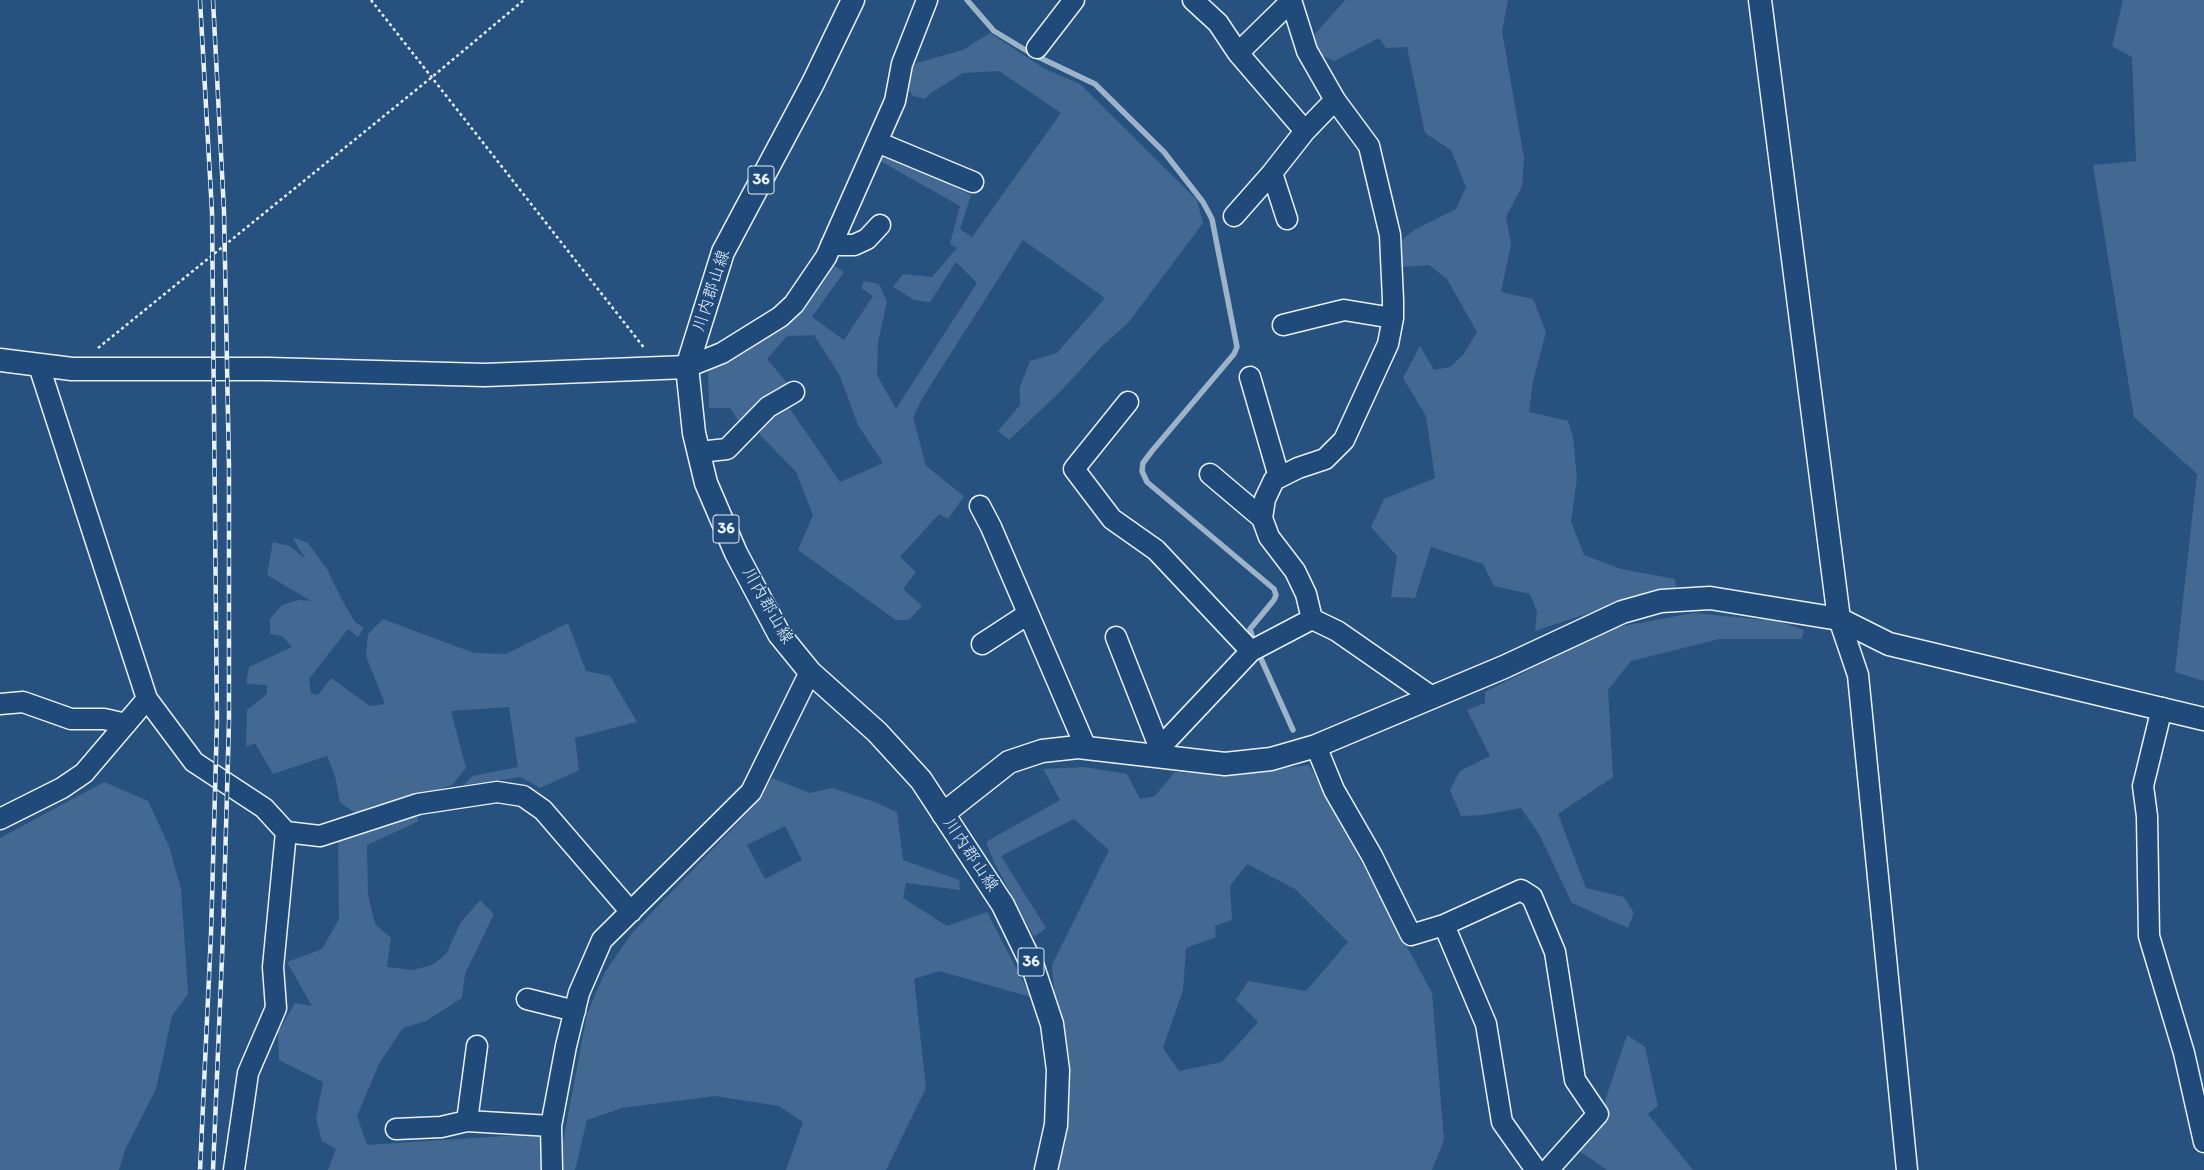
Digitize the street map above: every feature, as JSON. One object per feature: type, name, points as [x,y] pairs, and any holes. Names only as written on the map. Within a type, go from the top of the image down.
[{"type":"street","name":"川内郡山線","points":[[853,0],[813,83],[723,252],[687,367],[694,433],[706,483],[736,553],[779,634],[810,672],[877,732],[921,780],[1003,905],[1033,967],[1052,1024],[1058,1070],[1056,1125],[1046,1170]]},
{"type":"street","points":[[0,360],[72,369],[268,369],[485,375],[687,367],[722,353],[780,317],[794,304],[826,257],[896,101],[902,64],[927,0]]},
{"type":"street","points":[[1037,48],[1074,0]]},
{"type":"street","points":[[1193,0],[1218,23],[1238,53],[1306,131]]},
{"type":"street","points":[[1760,0],[1839,619],[1858,675],[1907,1170]]},
{"type":"street","points":[[1238,53],[1290,1],[1307,52],[1335,100],[1369,146],[1378,176],[1390,235],[1393,318],[1388,344],[1344,440],[1325,459],[1298,468],[1278,477],[1274,480],[1265,499],[1262,518],[1269,538],[1295,572],[1306,594],[1312,619]]},
{"type":"street","points":[[1234,216],[1272,173],[1306,131],[1335,100]]},
{"type":"street","points":[[877,142],[973,182]]},
{"type":"street","points":[[1272,173],[1287,219]]},
{"type":"street","points":[[831,245],[854,245],[867,239],[880,225]]},
{"type":"street","points":[[1283,324],[1344,310],[1393,318]]},
{"type":"street","points":[[39,366],[147,699],[194,762],[264,808],[286,832],[320,836],[418,804],[497,792],[523,796],[544,810],[631,912]]},
{"type":"street","points":[[1250,377],[1278,477]]},
{"type":"street","points":[[699,452],[727,449],[768,407],[794,392]]},
{"type":"street","points":[[1128,402],[1074,469],[1112,519],[1156,550],[1254,650]]},
{"type":"street","points":[[1210,474],[1262,518]]},
{"type":"street","points":[[980,506],[992,527],[1086,748]]},
{"type":"street","points":[[943,814],[1009,762],[1042,751],[1086,748],[1156,753],[1225,764],[1271,760],[1316,746],[1504,667],[1622,612],[1661,601],[1710,598],[1839,619],[1888,644],[2204,719]]},
{"type":"street","points":[[982,644],[1028,614]]},
{"type":"street","points":[[1312,619],[1337,631],[1432,697]]},
{"type":"street","points":[[1156,753],[1254,650],[1312,619]]},
{"type":"street","points":[[1116,637],[1156,753]]},
{"type":"street","points":[[552,1170],[551,1126],[575,1011],[579,993],[602,940],[751,792],[810,672]]},
{"type":"street","points":[[0,819],[62,788],[84,773],[147,699]]},
{"type":"street","points":[[0,704],[24,702],[71,719],[104,719],[126,724]]},
{"type":"street","points":[[2162,708],[2143,786],[2147,816],[2149,936],[2184,1053],[2204,1142]]},
{"type":"street","points":[[1316,746],[1334,790],[1372,856],[1411,935],[1444,925],[1521,890],[1532,897],[1555,952],[1575,1080],[1598,1114],[1548,1170]]},
{"type":"street","points":[[234,1170],[248,1073],[276,1008],[273,967],[286,832]]},
{"type":"street","points":[[1444,925],[1486,1024],[1502,1122],[1536,1170]]},
{"type":"street","points":[[527,999],[575,1011]]},
{"type":"street","points":[[467,1121],[478,1046]]},
{"type":"street","points":[[396,1129],[441,1127],[467,1121],[551,1126]]},
{"type":"path","points":[[371,0],[659,368]]},
{"type":"path","points":[[97,349],[432,77],[524,0]]},
{"type":"shaded area","points":[[1345,0],[1508,0],[1502,31],[1524,158],[1522,186],[1506,217],[1511,244],[1501,292],[1533,299],[1546,332],[1533,381],[1529,412],[1568,421],[1573,437],[1577,479],[1571,521],[1584,555],[1621,569],[1675,579],[1676,590],[1610,606],[1535,631],[1537,612],[1530,594],[1494,586],[1483,564],[1431,547],[1415,598],[1391,597],[1397,556],[1371,527],[1384,499],[1435,478],[1426,416],[1403,378],[1420,346],[1434,370],[1450,367],[1463,355],[1477,332],[1447,279],[1429,265],[1402,267],[1400,242],[1414,230],[1456,209],[1466,187],[1451,150],[1425,133],[1407,47],[1386,48],[1379,38],[1334,61],[1323,56],[1315,47],[1315,34]]},
{"type":"shaded area","points":[[2123,0],[2204,0],[2204,681],[2175,672],[2197,474],[2134,417],[2093,165],[2136,161],[2132,57],[2112,46]]},
{"type":"shaded area","points":[[990,33],[1045,69],[1080,84],[1197,200],[1203,223],[1128,323],[1102,346],[1062,390],[1009,440],[998,431],[1020,405],[1020,386],[1030,361],[1057,353],[1105,298],[1023,240],[923,397],[913,417],[926,466],[964,496],[948,519],[939,514],[900,557],[916,572],[903,589],[922,606],[909,620],[896,620],[798,550],[813,515],[796,472],[759,434],[771,417],[788,406],[840,482],[883,463],[858,425],[840,376],[814,335],[787,336],[767,359],[788,384],[742,426],[730,408],[709,408],[708,368],[830,263],[844,272],[812,317],[844,340],[873,296],[861,288],[864,281],[879,284],[887,302],[878,342],[877,375],[896,409],[977,283],[956,262],[930,302],[914,300],[893,287],[903,274],[932,277],[957,248],[950,244],[960,206],[880,161],[883,151],[971,195],[960,229],[972,237],[1061,113],[999,71],[963,73],[931,93],[925,99],[913,96],[909,90],[913,64],[963,50]]},
{"type":"shaded area","points":[[292,537],[308,543],[327,569],[355,622],[364,628],[358,637],[348,629],[309,679],[311,693],[318,695],[331,678],[370,706],[385,704],[366,656],[368,634],[383,619],[474,653],[506,654],[568,623],[586,671],[610,676],[637,722],[575,738],[579,770],[540,788],[521,777],[464,785],[472,776],[518,767],[509,707],[451,711],[466,768],[452,785],[358,815],[340,802],[335,776],[327,756],[273,774],[255,743],[246,747],[247,710],[267,694],[267,685],[246,684],[249,667],[292,647],[282,636],[270,634],[270,619],[282,605],[298,600],[311,601],[267,575],[273,542],[289,546],[305,558]]},
{"type":"shaded area","points":[[1693,613],[1777,621],[1804,630],[1802,639],[1719,639],[1631,661],[1608,690],[1613,777],[1558,814],[1586,888],[1624,897],[1634,913],[1628,928],[1572,903],[1539,834],[1521,808],[1483,815],[1461,816],[1450,790],[1460,771],[1490,756],[1467,710],[1485,703],[1485,692],[1613,628]]},
{"type":"shaded area","points":[[1309,765],[1432,993],[1444,1140],[1432,1170],[1055,1170],[1055,1002],[1052,965],[1109,850],[1074,819],[1001,856],[1046,928],[1034,937],[994,862],[986,842],[1060,800],[1043,769],[1084,767],[1127,774],[1140,799],[1155,796],[1175,772],[1233,775]],"holes":[[[1247,864],[1295,889],[1348,942],[1306,991],[1248,981],[1236,1000],[1258,1022],[1222,1062],[1179,1071],[1163,1048],[1183,990],[1186,948],[1216,937],[1215,926],[1232,920],[1230,886]]]},
{"type":"shaded area","points":[[772,778],[810,793],[832,788],[872,801],[897,812],[903,860],[959,880],[960,890],[906,883],[903,898],[947,926],[987,912],[1031,997],[939,971],[914,979],[926,1088],[886,1170],[786,1170],[803,1122],[779,1106],[715,1096],[622,1108],[587,1120],[575,1170],[560,1170],[561,1153],[587,1014],[605,972],[632,933],[755,805]],"holes":[[[785,826],[802,860],[765,879],[747,845]]]},
{"type":"shaded area","points":[[104,782],[148,801],[169,846],[181,889],[188,994],[172,1016],[156,1089],[125,1150],[119,1170],[0,1170],[0,838]]},
{"type":"shaded area","points":[[414,813],[419,821],[367,845],[368,895],[375,924],[391,938],[387,967],[413,970],[432,965],[446,954],[461,922],[480,900],[494,914],[465,974],[462,998],[426,1021],[403,1028],[379,1064],[357,1116],[367,1145],[535,1134],[544,1140],[544,1170],[328,1170],[336,1149],[322,1141],[316,1118],[323,1082],[279,1060],[278,1032],[295,1003],[312,1006],[287,962],[322,949],[339,919],[338,840]]},
{"type":"shaded area","points":[[1627,1035],[1645,1047],[1658,1106],[1648,1114],[1693,1170],[1607,1170],[1578,1150],[1604,1115],[1606,1098]]},
{"type":"waterway","points":[[967,0],[994,31],[1032,54],[1095,84],[1164,152],[1203,202],[1212,219],[1237,347],[1234,354],[1152,451],[1143,463],[1142,471],[1147,482],[1274,589],[1276,595],[1274,600],[1250,629],[1254,642]]},
{"type":"waterway","points":[[1258,652],[1293,730]]},
{"type":"railway","points":[[200,0],[212,212],[217,721],[211,934],[200,1170]]},
{"type":"railway","points":[[213,0],[224,211],[229,467],[229,722],[223,934],[213,1170]]}]
